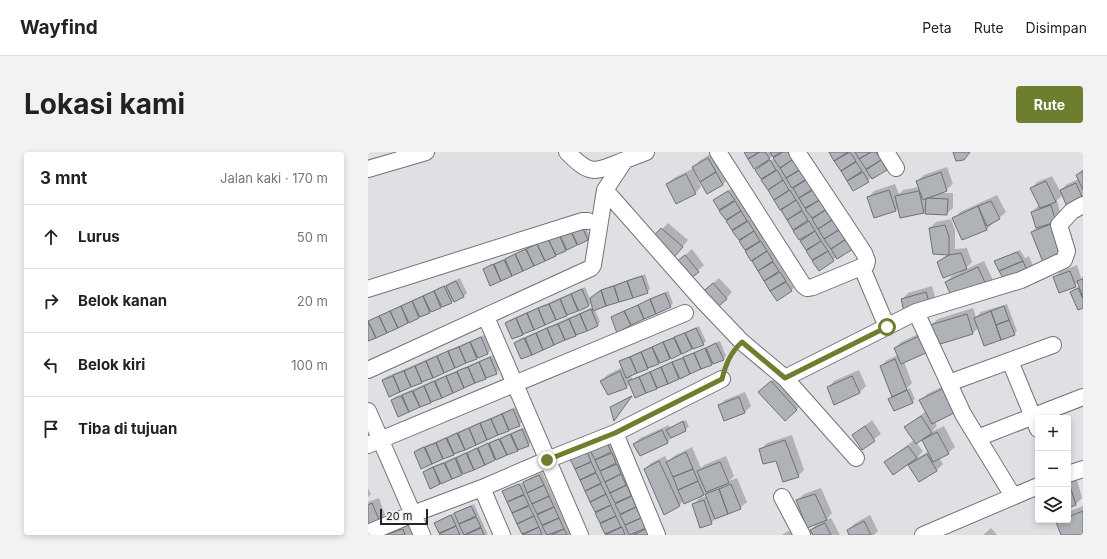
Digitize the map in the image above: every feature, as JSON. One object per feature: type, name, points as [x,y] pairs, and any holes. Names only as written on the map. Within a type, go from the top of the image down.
[{"type":"street","points":[[368,169],[392,157],[426,152]]},
{"type":"street","points":[[567,152],[582,167],[592,171],[646,152]]},
{"type":"street","points":[[718,152],[803,285],[807,288],[813,287],[866,264],[867,261],[860,247],[797,152]]},
{"type":"street","points":[[886,152],[896,168]]},
{"type":"street","points":[[368,370],[588,270],[593,265],[605,190],[625,160]]},
{"type":"street","points":[[605,190],[680,277],[742,342],[785,378],[856,458]]},
{"type":"street","points":[[785,378],[916,312],[1021,280],[1064,260],[1068,251],[1059,225],[1072,211],[1083,205]]},
{"type":"street","points":[[368,289],[582,221],[588,221]]},
{"type":"street","points":[[865,275],[887,327]]},
{"type":"street","points":[[916,312],[962,414],[1013,496]]},
{"type":"street","points":[[374,442],[685,313]]},
{"type":"street","points":[[486,317],[580,535]]},
{"type":"street","points":[[957,380],[1053,345]]},
{"type":"street","points":[[1010,361],[1035,421]]},
{"type":"street","points":[[368,533],[615,433],[722,379]]},
{"type":"street","points":[[1050,415],[1083,397]]},
{"type":"street","points":[[368,411],[374,442],[413,514],[422,535]]},
{"type":"street","points":[[985,435],[1035,423]]},
{"type":"street","points":[[615,433],[657,535]]},
{"type":"street","points":[[1071,473],[1083,469]]},
{"type":"street","points":[[923,535],[951,530],[1013,496],[1036,487]]},
{"type":"street","points":[[482,488],[502,535]]},
{"type":"street","points":[[782,497],[802,535]]},
{"type":"path","points":[[722,379],[727,360],[733,350],[742,342]]},
{"type":"building","points":[[744,152],[759,152],[748,159]]},
{"type":"building","points":[[760,152],[765,152],[770,159],[754,169],[748,159]]},
{"type":"building","points":[[770,152],[781,152],[773,157]]},
{"type":"building","points":[[783,152],[791,152],[795,158],[780,168],[773,158]]},
{"type":"building","points":[[829,152],[848,152],[834,161]]},
{"type":"building","points":[[850,152],[856,161],[841,171],[834,161]]},
{"type":"building","points":[[855,152],[871,152],[859,159]]},
{"type":"building","points":[[871,152],[876,152],[881,160],[866,169],[859,159]]},
{"type":"building","points":[[953,152],[970,152],[964,160],[956,161]]},
{"type":"building","points":[[708,158],[716,172],[700,182],[692,167]]},
{"type":"building","points":[[795,158],[802,168],[786,178],[780,168]]},
{"type":"building","points":[[770,160],[776,170],[761,179],[755,170]]},
{"type":"building","points":[[881,160],[887,170],[872,179],[866,170]]},
{"type":"building","points":[[856,162],[862,171],[847,181],[841,171]]},
{"type":"building","points":[[802,169],[808,178],[792,188],[786,178]]},
{"type":"building","points":[[777,170],[783,180],[768,190],[761,180]]},
{"type":"building","points":[[1083,171],[1083,190],[1076,175]]},
{"type":"building","points":[[716,172],[723,185],[707,194],[700,182]]},
{"type":"building","points":[[863,172],[869,182],[853,191],[847,181]]},
{"type":"building","points":[[941,172],[947,191],[923,200],[916,181]]},
{"type":"building","points":[[686,174],[696,194],[676,204],[666,184]]},
{"type":"building","points":[[808,179],[814,188],[799,198],[793,188]]},
{"type":"building","points":[[783,180],[789,190],[774,200],[768,190]]},
{"type":"building","points":[[1046,181],[1056,202],[1040,208],[1030,188]]},
{"type":"building","points":[[1076,183],[1083,199],[1068,209],[1060,190]]},
{"type":"building","points":[[815,189],[821,199],[805,208],[799,198]]},
{"type":"building","points":[[790,190],[796,200],[780,210],[774,200]]},
{"type":"building","points":[[889,190],[896,211],[874,218],[867,197]]},
{"type":"building","points":[[728,191],[735,200],[719,210],[713,200]]},
{"type":"building","points":[[919,191],[924,213],[900,218],[895,196]]},
{"type":"building","points":[[926,198],[948,199],[947,215],[925,214]]},
{"type":"building","points":[[821,199],[827,209],[812,218],[805,209]]},
{"type":"building","points":[[796,200],[802,210],[787,220],[781,210]]},
{"type":"building","points":[[735,201],[741,211],[726,220],[719,211]]},
{"type":"building","points":[[991,201],[1000,219],[987,226],[978,206]]},
{"type":"building","points":[[1051,205],[1056,222],[1036,228],[1031,212]]},
{"type":"building","points":[[978,206],[987,230],[962,240],[952,218]]},
{"type":"building","points":[[827,209],[833,219],[818,229],[812,219]]},
{"type":"building","points":[[741,211],[747,221],[732,230],[726,221]]},
{"type":"building","points":[[802,211],[808,220],[793,230],[787,220]]},
{"type":"building","points":[[834,219],[840,229],[824,239],[818,229]]},
{"type":"building","points":[[748,221],[754,231],[739,240],[732,231]]},
{"type":"building","points":[[809,221],[815,231],[799,240],[793,231]]},
{"type":"building","points":[[581,224],[588,240],[578,245],[570,229]]},
{"type":"building","points":[[1051,224],[1064,255],[1043,262],[1031,232]]},
{"type":"building","points":[[945,225],[949,237],[949,255],[933,254],[929,228]]},
{"type":"building","points":[[661,228],[683,247],[673,258],[651,239]]},
{"type":"building","points":[[570,229],[577,245],[567,250],[559,234]]},
{"type":"building","points":[[840,229],[846,239],[831,249],[824,239]]},
{"type":"building","points":[[754,231],[760,241],[745,250],[739,241]]},
{"type":"building","points":[[815,231],[821,241],[806,250],[800,241]]},
{"type":"building","points":[[559,234],[566,251],[556,255],[548,239]]},
{"type":"building","points":[[548,239],[556,256],[545,261],[537,244]]},
{"type":"building","points":[[846,239],[853,249],[837,259],[831,249]]},
{"type":"building","points":[[761,241],[767,251],[751,261],[745,251]]},
{"type":"building","points":[[821,241],[828,251],[812,260],[806,251]]},
{"type":"building","points":[[537,244],[545,261],[534,266],[526,249]]},
{"type":"building","points":[[526,249],[534,266],[523,271],[515,254]]},
{"type":"building","points":[[767,251],[773,261],[758,271],[752,261]]},
{"type":"building","points":[[828,251],[834,261],[819,271],[812,261]]},
{"type":"building","points":[[1017,252],[1023,261],[999,271],[994,261]]},
{"type":"building","points":[[961,253],[967,269],[943,278],[937,262],[949,255]]},
{"type":"building","points":[[515,254],[523,271],[512,276],[505,259]]},
{"type":"building","points":[[685,255],[699,272],[686,282],[672,265]]},
{"type":"building","points":[[504,260],[512,276],[501,281],[494,264]]},
{"type":"building","points":[[1023,261],[1028,273],[1006,283],[999,271]]},
{"type":"building","points":[[773,262],[779,271],[764,281],[758,271]]},
{"type":"building","points":[[493,264],[501,281],[490,286],[483,269]]},
{"type":"building","points":[[978,267],[987,287],[954,302],[945,282]]},
{"type":"building","points":[[1070,271],[1076,287],[1059,293],[1053,277]]},
{"type":"building","points":[[780,272],[786,281],[770,291],[764,281]]},
{"type":"building","points":[[642,276],[648,293],[633,298],[627,281]]},
{"type":"building","points":[[1083,279],[1083,298],[1077,281]]},
{"type":"building","points":[[456,281],[464,297],[454,302],[446,286]]},
{"type":"building","points":[[627,281],[633,298],[619,302],[614,286]]},
{"type":"building","points":[[786,282],[792,291],[777,301],[770,291]]},
{"type":"building","points":[[713,283],[727,299],[713,311],[699,295]]},
{"type":"building","points":[[444,286],[452,303],[442,307],[434,291]]},
{"type":"building","points":[[614,286],[619,302],[606,306],[601,290]]},
{"type":"building","points":[[1078,288],[1083,299],[1083,308],[1078,310],[1070,292]]},
{"type":"building","points":[[582,289],[589,306],[579,311],[571,294]]},
{"type":"building","points":[[601,290],[606,306],[593,311],[590,298]]},
{"type":"building","points":[[434,291],[441,308],[431,312],[423,296]]},
{"type":"building","points":[[926,292],[931,308],[905,315],[901,299]]},
{"type":"building","points":[[665,293],[671,307],[656,314],[650,299]]},
{"type":"building","points":[[571,294],[578,311],[567,315],[560,299]]},
{"type":"building","points":[[423,296],[430,313],[420,317],[412,301]]},
{"type":"building","points":[[560,299],[567,316],[556,320],[549,304]]},
{"type":"building","points":[[650,299],[656,314],[644,319],[638,305]]},
{"type":"building","points":[[412,301],[419,318],[409,323],[401,306]]},
{"type":"building","points":[[549,304],[556,320],[545,325],[538,308]]},
{"type":"building","points":[[638,305],[644,319],[631,325],[624,311]]},
{"type":"building","points":[[401,306],[408,323],[398,328],[390,311]]},
{"type":"building","points":[[1004,306],[1009,320],[996,325],[991,311]]},
{"type":"building","points":[[538,308],[545,325],[534,330],[527,313]]},
{"type":"building","points":[[591,309],[598,326],[587,331],[580,314]]},
{"type":"building","points":[[390,311],[398,328],[387,333],[379,316]]},
{"type":"building","points":[[624,311],[631,325],[617,333],[611,317]]},
{"type":"building","points":[[991,311],[1001,340],[984,346],[974,318]]},
{"type":"building","points":[[527,313],[534,330],[523,334],[516,318]]},
{"type":"building","points":[[580,314],[587,331],[576,335],[569,319]]},
{"type":"building","points":[[967,314],[973,334],[937,345],[930,325]]},
{"type":"building","points":[[379,316],[387,333],[376,338],[368,321]]},
{"type":"building","points":[[516,318],[523,335],[512,339],[505,323]]},
{"type":"building","points":[[569,319],[576,336],[565,340],[558,324]]},
{"type":"building","points":[[1009,320],[1015,335],[1001,340],[996,325]]},
{"type":"building","points":[[368,321],[376,338],[368,341]]},
{"type":"building","points":[[558,324],[565,340],[554,345],[547,328]]},
{"type":"building","points":[[547,328],[554,345],[543,350],[536,333]]},
{"type":"building","points":[[696,328],[704,345],[693,349],[685,333]]},
{"type":"building","points":[[536,333],[543,350],[532,355],[525,338]]},
{"type":"building","points":[[685,333],[692,349],[682,354],[674,337]]},
{"type":"building","points":[[921,335],[928,352],[901,364],[894,348]]},
{"type":"building","points":[[481,337],[488,354],[478,358],[470,342]]},
{"type":"building","points":[[524,338],[532,355],[521,359],[514,343]]},
{"type":"building","points":[[674,338],[681,354],[671,359],[663,342]]},
{"type":"building","points":[[470,342],[477,359],[466,363],[459,347]]},
{"type":"building","points":[[663,342],[670,359],[660,363],[652,347]]},
{"type":"building","points":[[716,343],[724,360],[713,364],[706,348]]},
{"type":"building","points":[[459,347],[466,363],[455,368],[448,351]]},
{"type":"building","points":[[652,347],[659,364],[648,368],[641,352]]},
{"type":"building","points":[[705,348],[712,365],[701,369],[694,353]]},
{"type":"building","points":[[448,351],[455,368],[444,373],[437,356]]},
{"type":"building","points":[[641,352],[648,369],[637,373],[630,357]]},
{"type":"building","points":[[694,353],[701,369],[690,374],[683,357]]},
{"type":"building","points":[[437,356],[444,373],[433,378],[426,361]]},
{"type":"building","points":[[490,357],[497,374],[486,378],[479,362]]},
{"type":"building","points":[[630,357],[637,373],[626,378],[619,361]]},
{"type":"building","points":[[683,358],[690,374],[680,379],[672,362]]},
{"type":"building","points":[[895,359],[907,390],[892,397],[880,366]]},
{"type":"building","points":[[426,361],[433,378],[422,382],[415,366]]},
{"type":"building","points":[[479,362],[486,379],[475,383],[468,367]]},
{"type":"building","points":[[672,362],[679,379],[668,384],[661,367]]},
{"type":"building","points":[[415,366],[422,383],[411,387],[404,371]]},
{"type":"building","points":[[468,367],[475,383],[464,388],[457,371]]},
{"type":"building","points":[[661,367],[668,384],[657,388],[650,372]]},
{"type":"building","points":[[404,371],[411,387],[400,392],[393,375]]},
{"type":"building","points":[[620,371],[627,388],[608,395],[600,381]]},
{"type":"building","points":[[457,372],[464,388],[453,393],[446,376]]},
{"type":"building","points":[[650,372],[657,389],[646,393],[639,377]]},
{"type":"building","points":[[393,376],[400,392],[389,397],[382,380]]},
{"type":"building","points":[[446,376],[453,393],[442,398],[435,381]]},
{"type":"building","points":[[852,376],[860,393],[834,405],[827,387]]},
{"type":"building","points":[[639,377],[646,393],[635,398],[628,381]]},
{"type":"building","points":[[434,381],[442,398],[431,402],[424,386]]},
{"type":"building","points":[[771,381],[797,410],[785,421],[758,392]]},
{"type":"building","points":[[424,386],[431,403],[420,407],[413,391]]},
{"type":"building","points":[[944,388],[956,412],[932,424],[919,400]]},
{"type":"building","points":[[907,390],[913,403],[894,411],[888,399]]},
{"type":"building","points":[[412,391],[420,407],[409,412],[402,395]]},
{"type":"building","points":[[401,396],[409,412],[398,417],[391,400]]},
{"type":"building","points":[[632,396],[614,421],[610,407]]},
{"type":"building","points":[[739,397],[745,413],[724,421],[718,405]]},
{"type":"building","points":[[513,409],[520,426],[509,430],[502,414]]},
{"type":"building","points":[[502,414],[509,431],[498,435],[491,419]]},
{"type":"building","points":[[921,416],[932,433],[916,444],[904,427]]},
{"type":"building","points":[[491,419],[498,435],[487,440],[480,423]]},
{"type":"building","points":[[683,421],[686,431],[671,438],[666,430]]},
{"type":"building","points":[[480,423],[487,440],[476,445],[469,428]]},
{"type":"building","points":[[865,426],[875,441],[862,450],[852,435]]},
{"type":"building","points":[[469,428],[476,445],[465,450],[458,433]]},
{"type":"building","points":[[522,429],[529,446],[518,450],[511,434]]},
{"type":"building","points":[[662,430],[668,443],[640,456],[633,444]]},
{"type":"building","points":[[937,432],[949,454],[933,462],[922,440]]},
{"type":"building","points":[[457,433],[465,450],[454,454],[447,438]]},
{"type":"building","points":[[510,434],[518,451],[507,455],[500,439]]},
{"type":"building","points":[[446,438],[454,455],[443,459],[436,443]]},
{"type":"building","points":[[499,439],[507,455],[496,460],[489,443]]},
{"type":"building","points":[[785,440],[799,477],[783,482],[776,461],[763,464],[759,449]]},
{"type":"building","points":[[607,442],[611,452],[595,460],[590,450]]},
{"type":"building","points":[[436,443],[443,459],[432,464],[425,447]]},
{"type":"building","points":[[488,443],[495,460],[485,465],[478,448]]},
{"type":"building","points":[[908,446],[917,458],[893,475],[884,462]]},
{"type":"building","points":[[424,447],[432,464],[421,469],[414,452]]},
{"type":"building","points":[[477,448],[485,465],[474,470],[467,453]]},
{"type":"building","points":[[587,451],[591,462],[575,469],[570,459]]},
{"type":"building","points":[[686,452],[693,469],[673,477],[666,462]]},
{"type":"building","points":[[466,453],[474,470],[463,474],[456,458]]},
{"type":"building","points":[[612,453],[616,463],[600,471],[595,460]]},
{"type":"building","points":[[927,454],[937,471],[919,482],[908,465]]},
{"type":"building","points":[[455,458],[462,475],[452,479],[445,463]]},
{"type":"building","points":[[659,461],[680,506],[664,515],[644,469]]},
{"type":"building","points":[[591,462],[596,472],[580,480],[575,469]]},
{"type":"building","points":[[720,462],[729,483],[706,492],[697,471]]},
{"type":"building","points":[[444,463],[452,479],[441,484],[433,467]]},
{"type":"building","points":[[617,464],[621,474],[605,482],[600,471]]},
{"type":"building","points":[[433,467],[440,484],[430,489],[423,472]]},
{"type":"building","points":[[693,469],[698,481],[678,490],[673,477]]},
{"type":"building","points":[[596,473],[601,483],[585,491],[580,480]]},
{"type":"building","points":[[621,474],[626,485],[610,493],[605,482]]},
{"type":"building","points":[[539,475],[544,485],[527,493],[523,482]]},
{"type":"building","points":[[698,481],[704,495],[684,504],[678,490]]},
{"type":"building","points":[[519,484],[524,494],[507,502],[502,491]]},
{"type":"building","points":[[601,484],[606,494],[590,502],[585,491]]},
{"type":"building","points":[[731,484],[741,509],[728,514],[719,489]]},
{"type":"building","points":[[544,485],[549,496],[532,504],[527,493]]},
{"type":"building","points":[[627,485],[631,496],[615,503],[610,493]]},
{"type":"building","points":[[719,489],[728,514],[715,519],[705,494]]},
{"type":"building","points":[[1071,489],[1076,505],[1071,507]]},
{"type":"building","points":[[606,494],[611,505],[595,512],[590,502]]},
{"type":"building","points":[[815,494],[827,520],[807,528],[796,500]]},
{"type":"building","points":[[524,495],[529,505],[512,513],[507,502]]},
{"type":"building","points":[[549,496],[554,507],[537,514],[532,504]]},
{"type":"building","points":[[632,496],[636,507],[620,514],[615,504]]},
{"type":"building","points":[[704,500],[712,524],[700,528],[692,504]]},
{"type":"building","points":[[372,503],[380,522],[368,527],[368,505]]},
{"type":"building","points":[[611,505],[616,516],[600,523],[595,513]]},
{"type":"building","points":[[471,506],[476,516],[459,524],[454,513]]},
{"type":"building","points":[[529,506],[534,516],[517,524],[512,513]]},
{"type":"building","points":[[554,507],[559,518],[542,525],[537,515]]},
{"type":"building","points":[[636,507],[641,518],[625,525],[620,515]]},
{"type":"building","points":[[1083,511],[1083,535],[1061,535],[1056,523],[1071,523],[1071,516]]},
{"type":"building","points":[[451,515],[456,526],[439,533],[434,523]]},
{"type":"building","points":[[534,516],[539,527],[522,534],[517,524]]},
{"type":"building","points":[[616,516],[621,527],[605,534],[600,524]]},
{"type":"building","points":[[476,517],[481,527],[464,535],[459,524]]},
{"type":"building","points":[[559,518],[564,529],[547,535],[542,526]]},
{"type":"building","points":[[641,518],[646,528],[629,535],[625,525]]},
{"type":"building","points":[[864,521],[871,535],[849,535],[847,530]]},
{"type":"building","points":[[825,523],[831,535],[813,535],[810,530]]},
{"type":"building","points":[[456,526],[460,535],[439,534]]},
{"type":"building","points":[[539,527],[542,535],[522,535]]},
{"type":"building","points":[[622,527],[625,535],[605,535]]},
{"type":"building","points":[[481,528],[484,535],[465,535]]},
{"type":"building","points":[[403,529],[405,535],[385,535]]},
{"type":"building","points":[[564,529],[567,535],[551,535]]},
{"type":"building","points":[[646,529],[649,535],[633,535]]},
{"type":"route","points":[[547,460],[615,433],[722,379],[727,360],[733,350],[742,342],[785,378],[887,327]]}]
